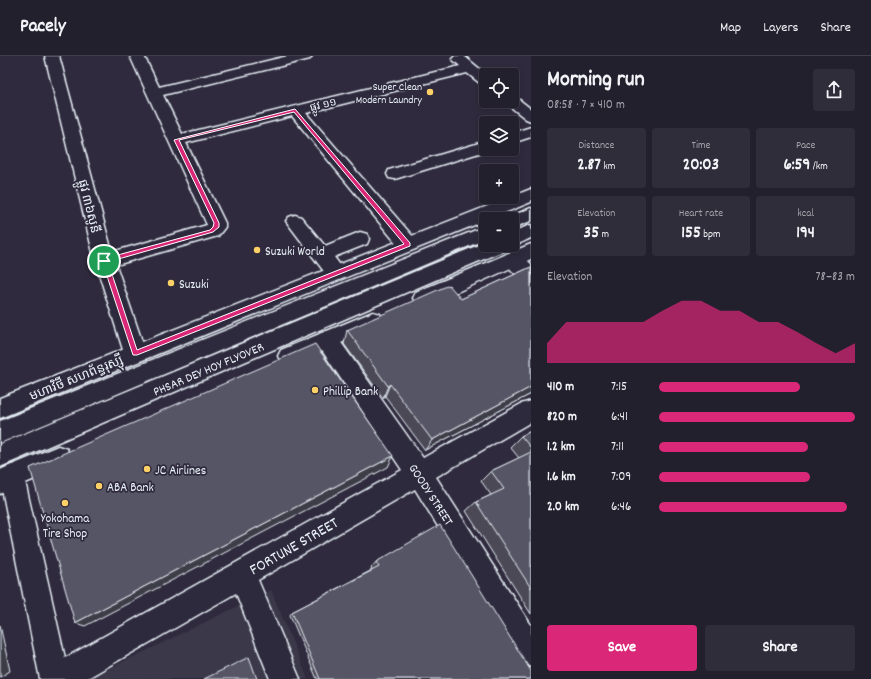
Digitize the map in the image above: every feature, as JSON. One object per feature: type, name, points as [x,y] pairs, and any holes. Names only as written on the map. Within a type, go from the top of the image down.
[{"type":"main road","name":"ផ្លូវ ៣៦សូនី","points":[[52,56],[104,261],[135,354]]},
{"type":"main road","points":[[104,261],[212,231],[216,227],[216,223],[137,56]]},
{"type":"main road","points":[[154,93],[305,56]]},
{"type":"main road","points":[[455,56],[479,75]]},
{"type":"main road","name":"ផ្លូវ ១១","points":[[177,140],[470,68]]},
{"type":"main road","points":[[519,107],[531,116]]},
{"type":"main road","points":[[295,110],[408,244]]},
{"type":"main road","points":[[519,136],[531,132]]},
{"type":"main road","points":[[395,174],[479,148]]},
{"type":"main road","name":"មហាវិថី សហព័ន្ធរុស្ស៊ី","points":[[0,408],[531,195]]},
{"type":"main road","points":[[519,219],[531,214]]},
{"type":"main road","points":[[295,221],[336,273]]},
{"type":"main road","points":[[519,242],[531,231]]},
{"type":"main road","points":[[410,273],[479,236]]},
{"type":"main road","points":[[322,256],[360,239]]},
{"type":"main road","points":[[410,273],[497,252]]},
{"type":"main road","points":[[270,365],[397,309],[505,252]]},
{"type":"main road","points":[[516,252],[531,276]]},
{"type":"main road","name":"PHSAR DEY HOY FLYOVER","points":[[0,432],[410,273]]},
{"type":"main road","name":"PHSAR DEY HOY FLYOVER","points":[[4,472],[410,273]]},
{"type":"main road","name":"GOODY STREET","points":[[327,340],[419,473],[531,652]]},
{"type":"main road","name":"FORTUNE STREET","points":[[56,679],[529,411]]},
{"type":"main road","points":[[56,679],[4,472],[76,449]]},
{"type":"main road","points":[[242,574],[285,679]]},
{"type":"shaded area","points":[[271,590],[308,679],[88,679]]},
{"type":"building","points":[[531,267],[531,387],[432,440],[390,384],[388,386],[347,330],[449,285],[461,299]]},
{"type":"building","points":[[315,344],[393,456],[75,623],[30,468]]},
{"type":"building","points":[[531,431],[531,448],[521,436]]},
{"type":"building","points":[[531,452],[531,588],[476,502],[504,489],[491,471]]},
{"type":"building","points":[[440,525],[531,671],[531,679],[320,679],[292,612],[379,567],[376,562]]},
{"type":"building","points":[[249,657],[257,679],[204,679]]},
{"type":"place","name":"Super Clean Modern Laundry","points":[[430,92]]},
{"type":"place","name":"Suzuki World","points":[[257,250]]},
{"type":"place","name":"Suzuki","points":[[171,283]]},
{"type":"place","name":"Phillip Bank","points":[[315,390]]},
{"type":"place","name":"JC Airlines","points":[[147,469]]},
{"type":"place","name":"ABA Bank","points":[[99,486]]},
{"type":"place","name":"Yokohama Tire Shop","points":[[65,503]]},
{"type":"route","points":[[295,110],[408,244],[135,354],[104,261],[212,231],[216,227],[216,223],[177,140],[295,110]]}]
